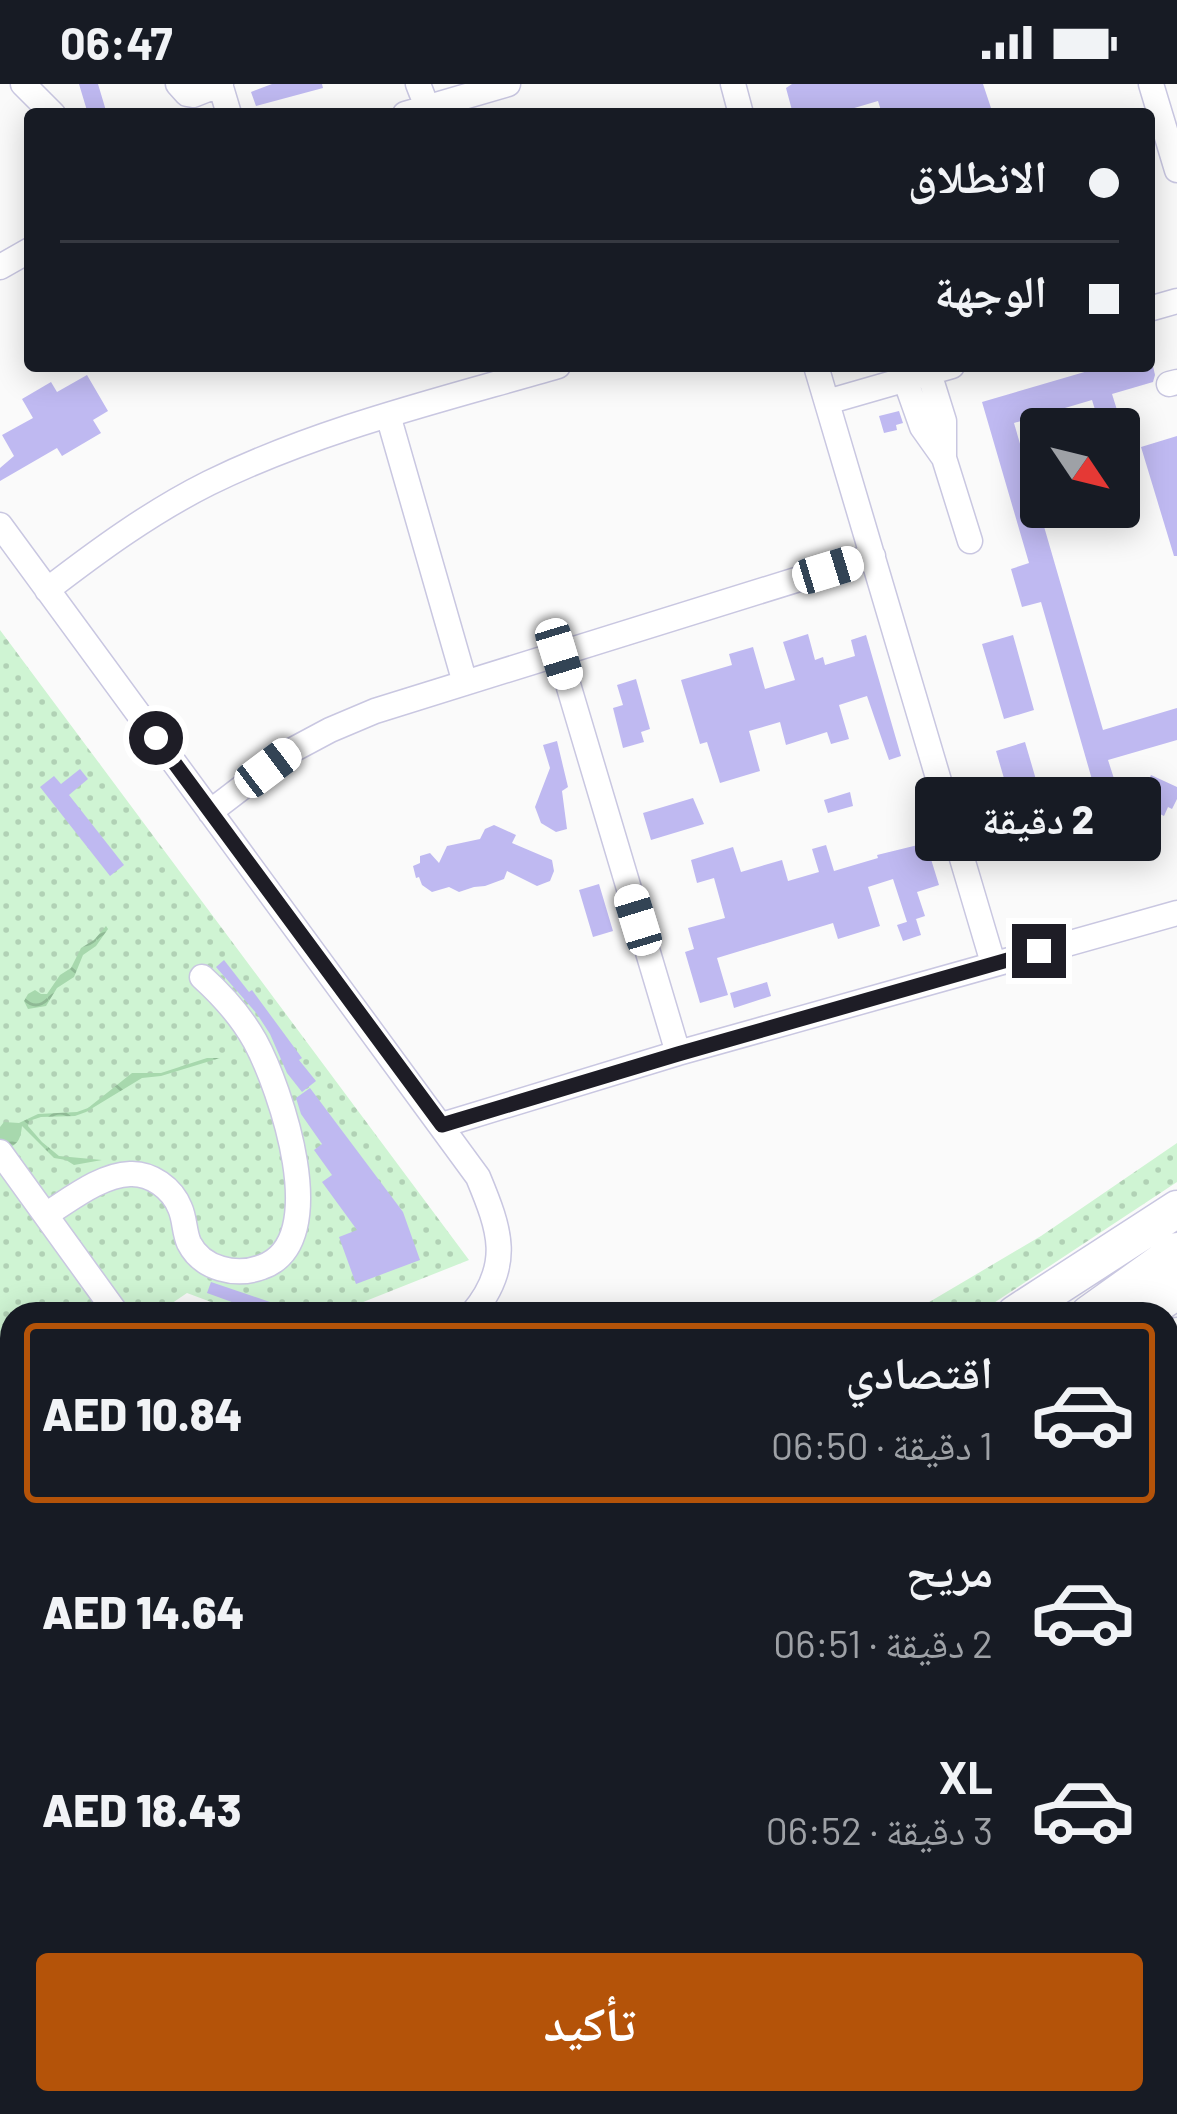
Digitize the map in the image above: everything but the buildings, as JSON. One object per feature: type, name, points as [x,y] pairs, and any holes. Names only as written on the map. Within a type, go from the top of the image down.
[{"type":"highway","points":[[1034,1302],[1177,1209]]},
{"type":"highway","points":[[1066,1302],[1177,1236]]},
{"type":"highway","points":[[1106,1302],[1177,1251]]},
{"type":"street","points":[[23,84],[47,108]]},
{"type":"street","points":[[178,84],[193,95],[220,84]]},
{"type":"street","points":[[417,102],[508,84]]},
{"type":"street","points":[[1155,117],[1177,170]]},
{"type":"street","points":[[47,590],[152,514],[209,483],[268,457],[388,416],[538,372]]},
{"type":"street","points":[[818,372],[993,963]]},
{"type":"street","points":[[827,402],[928,373],[944,421],[944,458],[970,542]]},
{"type":"street","points":[[388,416],[465,683]]},
{"type":"street","points":[[0,525],[498,1198],[513,1243],[512,1266],[498,1302]]},
{"type":"street","points":[[210,812],[287,753],[375,711],[873,556]]},
{"type":"street","points":[[559,654],[678,1054]]},
{"type":"street","points":[[442,1125],[1177,913]]},
{"type":"street","points":[[47,1214],[113,1177],[145,1176],[172,1194],[188,1241],[212,1265],[228,1270],[262,1268],[288,1247],[295,1232],[298,1189],[275,1087],[251,1035],[202,977]]},
{"type":"street","points":[[5,1158],[109,1302]]},
{"type":"street","points":[[478,1177],[500,1241],[493,1282],[482,1302]]},
{"type":"shaded area","points":[[0,630],[469,1260],[363,1302],[211,1302],[187,1293],[174,1302],[0,1302]]},
{"type":"shaded area","points":[[1177,1143],[1177,1182],[995,1302],[929,1302],[1041,1236]]},
{"type":"water","points":[[106,926],[96,946],[83,955],[74,977],[57,988],[46,1006],[28,1009],[24,1001],[28,994],[35,990],[47,994],[71,968],[81,948]]},
{"type":"water","points":[[220,1058],[142,1078],[75,1116],[29,1121],[28,1126],[59,1156],[102,1160],[74,1165],[54,1158],[22,1126],[17,1143],[0,1151],[4,1122],[77,1112],[132,1073],[161,1073]]},
{"type":"route","points":[[156,738],[442,1125],[1039,951]]}]
